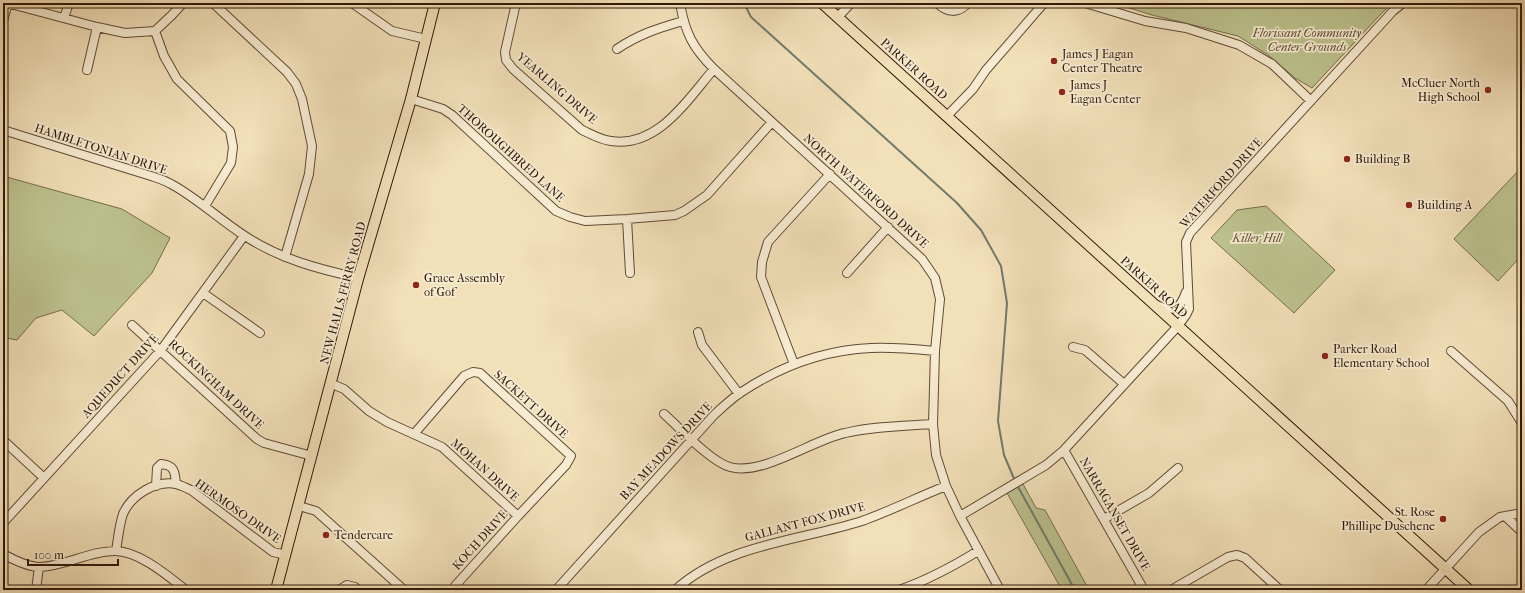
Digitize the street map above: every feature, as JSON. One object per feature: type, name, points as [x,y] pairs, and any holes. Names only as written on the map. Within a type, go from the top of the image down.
[{"type":"main road","name":"NEW HALLS FERRY ROAD","points":[[276,590],[359,278],[412,99],[435,3]]},
{"type":"main road","name":"PARKER ROAD","points":[[822,3],[1468,590]]},
{"type":"street","points":[[3,21],[8,3],[97,27],[126,33],[154,31],[183,3]]},
{"type":"street","points":[[64,18],[69,3]]},
{"type":"street","points":[[212,3],[288,72],[296,84],[302,99],[312,146],[308,174],[285,257]]},
{"type":"street","points":[[352,3],[392,30],[426,39]]},
{"type":"street","name":"YEARLING DRIVE","points":[[516,3],[505,52],[506,60],[513,69],[582,130],[595,136],[610,141],[625,142],[638,140],[659,130],[673,117],[714,69]]},
{"type":"street","name":"NORTH WATERFORD DRIVE","points":[[680,3],[683,22],[700,55],[922,259],[935,278],[940,299],[935,351],[933,424],[936,455],[946,486],[960,516],[1000,590]]},
{"type":"street","points":[[838,17],[851,3]]},
{"type":"street","points":[[937,3],[944,9],[955,11],[960,10],[968,3]]},
{"type":"street","points":[[947,116],[974,89],[986,70],[1044,3]]},
{"type":"street","points":[[1084,3],[1145,21],[1186,28],[1239,45],[1272,64],[1311,100]]},
{"type":"street","name":"WATERFORD DRIVE","points":[[960,516],[1046,466],[1064,450],[1178,326],[1189,309],[1186,242],[1190,233],[1393,11],[1403,3]]},
{"type":"street","points":[[617,48],[652,30],[683,22]]},
{"type":"street","points":[[87,70],[97,27]]},
{"type":"street","points":[[154,31],[164,56],[177,79],[230,131],[233,147],[231,163],[204,206]]},
{"type":"street","name":"THOROUGHBRED LANE","points":[[412,99],[443,109],[452,115],[556,211],[585,221],[675,215],[695,205],[707,196],[772,122]]},
{"type":"street","name":"HAMBLETONIAN DRIVE","points":[[3,130],[151,176],[170,184],[204,206],[244,236],[285,257],[320,270],[359,278]]},
{"type":"street","points":[[794,364],[761,277],[762,262],[768,242],[830,174]]},
{"type":"street","points":[[627,219],[630,273]]},
{"type":"street","points":[[847,274],[888,227]]},
{"type":"street","name":"AQUEDUCT DRIVE","points":[[3,523],[161,350],[244,236]]},
{"type":"street","points":[[1153,303],[1163,308],[1177,308],[1182,303],[1188,287]]},
{"type":"street","points":[[203,293],[260,334]]},
{"type":"street","name":"ROCKINGHAM DRIVE","points":[[132,325],[257,439],[312,456]]},
{"type":"street","points":[[698,332],[702,345],[740,394]]},
{"type":"street","points":[[1073,347],[1085,350],[1124,384]]},
{"type":"street","name":"BAY MEADOWS DRIVE","points":[[556,590],[714,414],[740,394],[765,378],[794,364],[819,356],[871,348],[901,348],[935,351]]},
{"type":"street","points":[[1452,351],[1508,401],[1522,423]]},
{"type":"street","name":"SACKETT DRIVE","points":[[414,434],[464,376],[473,372],[480,373],[571,456]]},
{"type":"street","name":"MOHAN DRIVE","points":[[332,384],[344,389],[369,411],[387,422],[442,447],[518,516]]},
{"type":"street","points":[[664,414],[717,461],[731,467],[747,469],[763,466],[820,441],[844,433],[872,428],[933,424]]},
{"type":"street","points":[[3,440],[44,478]]},
{"type":"street","name":"NARRAGANSET DRIVE","points":[[1064,450],[1144,590]]},
{"type":"street","name":"KOCH DRIVE","points":[[455,586],[566,465],[571,456]]},
{"type":"street","name":"HERMOSO DRIVE","points":[[156,486],[157,468],[161,464],[168,465],[173,469],[176,484]]},
{"type":"street","points":[[1104,519],[1149,493],[1178,468]]},
{"type":"street","name":"HERMOSO DRIVE","points":[[116,551],[123,515],[128,506],[136,497],[156,486],[176,484],[191,490],[273,552],[286,555]]},
{"type":"street","name":"GALLANT FOX DRIVE","points":[[675,590],[709,567],[744,551],[862,521],[946,486]]},
{"type":"street","points":[[299,506],[316,511],[404,590]]},
{"type":"street","points":[[1426,590],[1479,532],[1500,517],[1522,513]]},
{"type":"street","points":[[1505,516],[1522,532]]},
{"type":"street","points":[[3,554],[15,561],[39,567],[58,564],[93,554],[116,551],[154,565],[186,590]]},
{"type":"street","points":[[899,590],[943,572],[978,551]]},
{"type":"street","points":[[1171,590],[1228,557],[1237,556],[1245,558],[1280,590]]},
{"type":"street","points":[[36,590],[39,567]]},
{"type":"street","points":[[339,590],[347,585],[355,587],[358,590]]},
{"type":"green space","name":"Florissant Community Center Grounds","points":[[1113,3],[1392,3],[1312,88],[1295,78],[1268,55],[1238,36],[1152,15]]},
{"type":"green space","points":[[1519,170],[1522,173],[1522,255],[1498,281],[1454,239]]},
{"type":"green space","points":[[3,176],[122,209],[170,238],[152,273],[94,336],[62,310],[36,318],[17,340],[6,338],[3,342]]},
{"type":"green space","name":"Killer Hill","points":[[1266,206],[1335,270],[1294,313],[1211,238],[1237,210]]},
{"type":"green space","points":[[1023,484],[1036,508],[1045,510],[1089,590],[1062,590],[1007,493]]},
{"type":"waterway","points":[[744,3],[751,17],[957,203],[981,230],[1001,266],[1007,303],[998,421],[1004,455],[1015,481]]},
{"type":"waterway","points":[[1017,485],[1075,590]]},
{"type":"place","name":"James J Eagan Center Theatre","points":[[1054,61]]},
{"type":"place","name":"McCluer North High School","points":[[1488,90]]},
{"type":"place","name":"James J Eagan Center","points":[[1062,92]]},
{"type":"place","name":"Building B","points":[[1347,159]]},
{"type":"place","name":"Building A","points":[[1409,205]]},
{"type":"place","name":"Grace Assembly of Gof","points":[[416,285]]},
{"type":"place","name":"Parker Road Elementary School","points":[[1325,356]]},
{"type":"place","name":"St. Rose Phillipe Duschene","points":[[1443,519]]},
{"type":"place","name":"Tendercare","points":[[326,535]]}]
